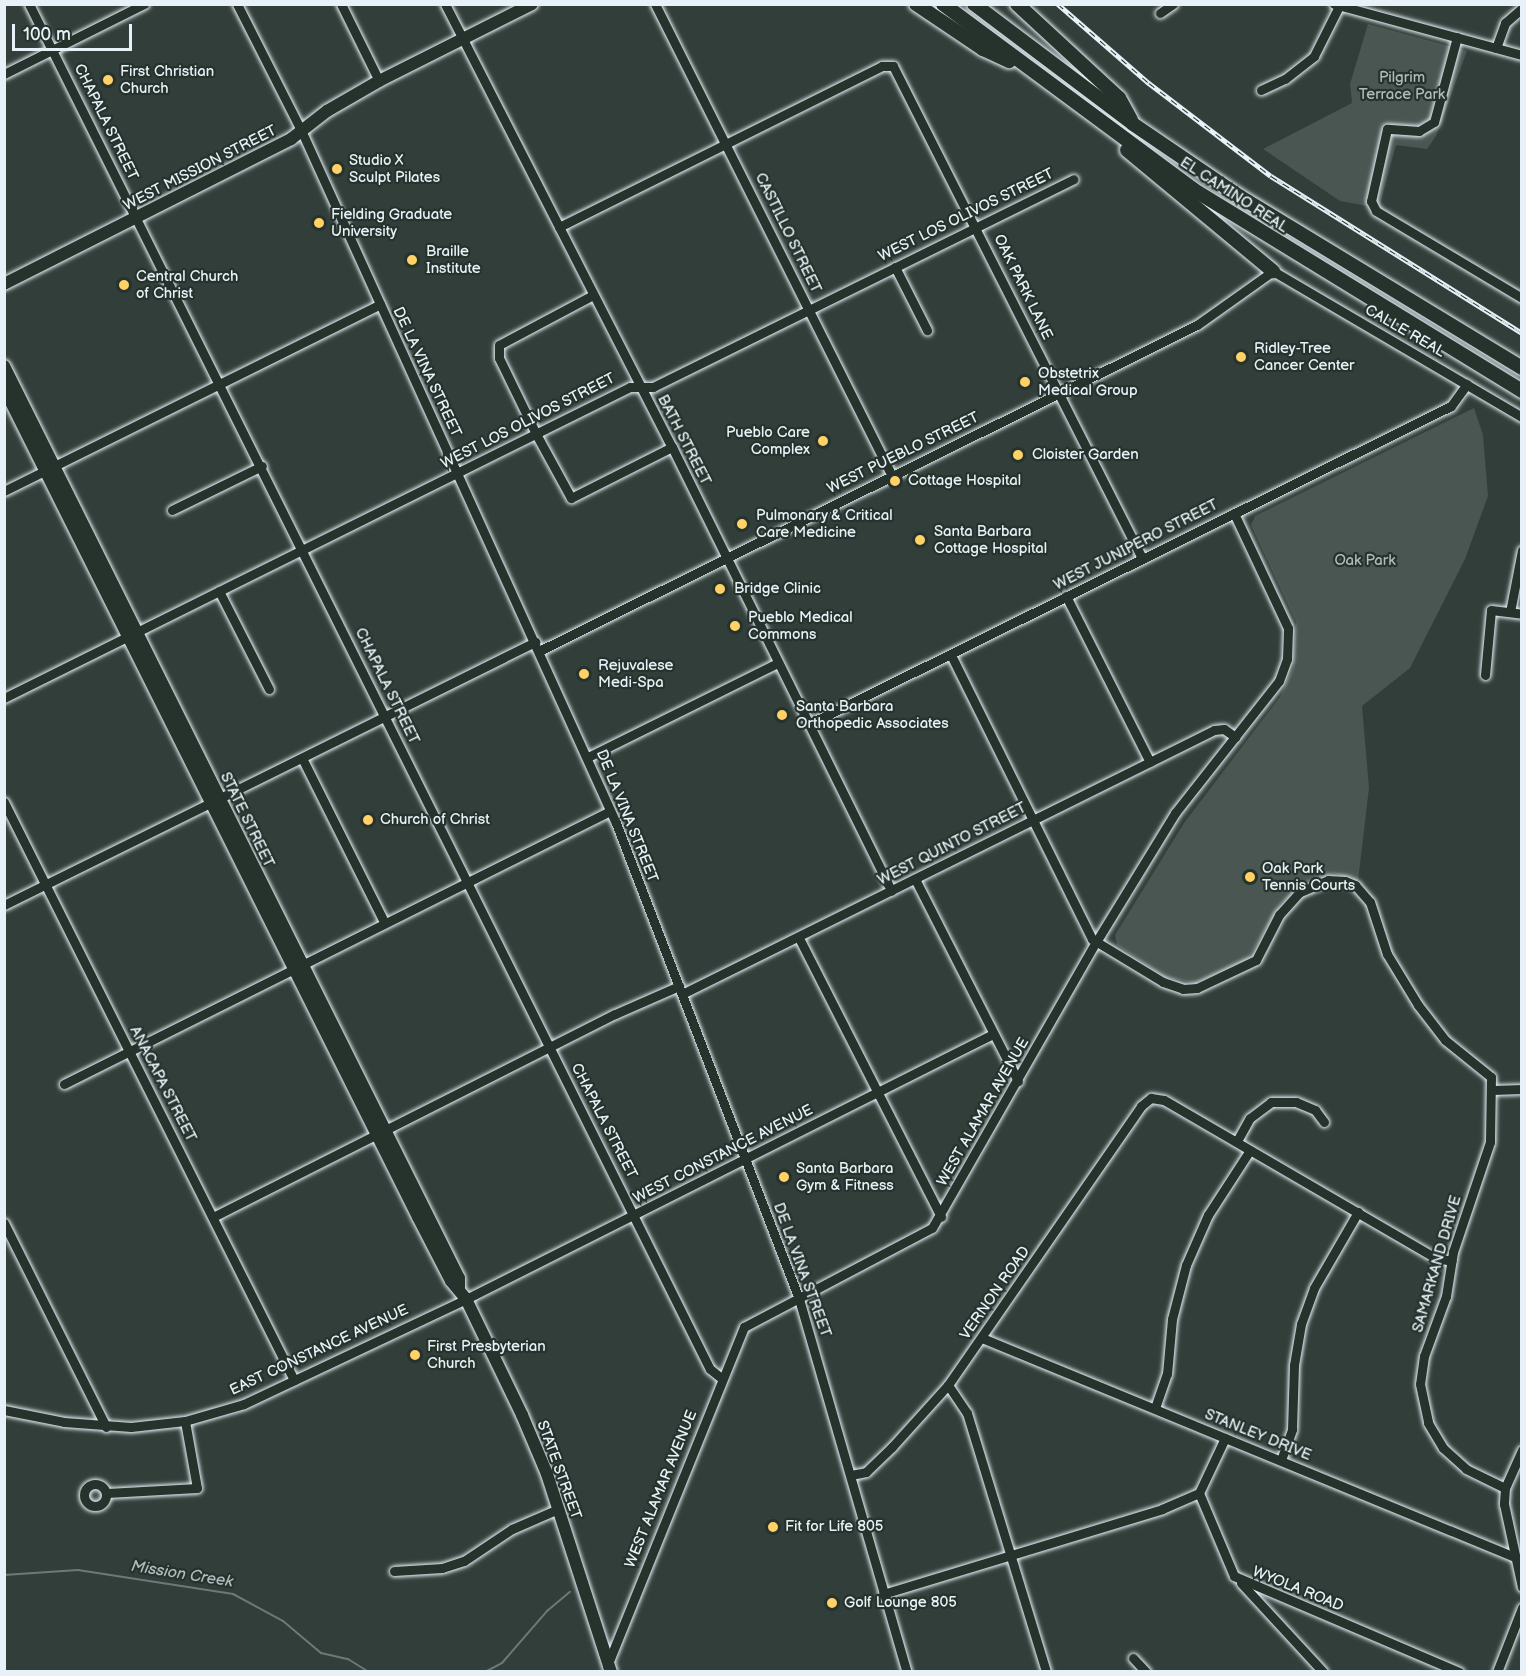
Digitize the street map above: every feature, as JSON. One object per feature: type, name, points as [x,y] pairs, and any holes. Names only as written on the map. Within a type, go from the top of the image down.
[{"type":"highway","points":[[916,4],[983,49],[1035,74]]},
{"type":"highway","name":"EL CAMINO REAL","points":[[943,4],[1084,110],[1234,216],[1521,391]]},
{"type":"highway","name":"EL CAMINO REAL","points":[[974,4],[1133,124],[1258,209],[1521,368]]},
{"type":"highway","points":[[1017,4],[1119,98],[1133,124]]},
{"type":"highway","points":[[1084,110],[1141,163],[1273,271]]},
{"type":"main road","name":"WEST MISSION STREET","points":[[4,284],[136,218],[301,130],[379,81],[532,4]]},
{"type":"main road","name":"STATE STREET","points":[[4,366],[50,469],[382,1133],[451,1281],[466,1299],[522,1415],[558,1509],[608,1669]]},
{"type":"main road","name":"STATE STREET","points":[[4,388],[50,469]]},
{"type":"street","name":"CHAPALA STREET","points":[[29,4],[262,466],[710,1369],[721,1378]]},
{"type":"street","points":[[4,74],[144,4]]},
{"type":"street","name":"DE LA VINA STREET","points":[[237,4],[301,130],[588,757],[610,811],[799,1299],[841,1437],[883,1594],[907,1671]]},
{"type":"street","points":[[341,4],[379,81]]},
{"type":"street","name":"BATH STREET","points":[[446,4],[462,40],[672,447],[891,891]]},
{"type":"street","name":"CASTILLO STREET","points":[[655,4],[728,144],[892,476]]},
{"type":"street","points":[[1160,13],[1173,4]]},
{"type":"street","points":[[1261,90],[1285,79],[1314,56],[1337,5],[1357,7],[1521,55]]},
{"type":"street","points":[[1496,48],[1505,23],[1521,8]]},
{"type":"street","points":[[1457,37],[1434,122],[1419,131],[1388,129],[1371,201],[1376,211],[1521,298]]},
{"type":"street","name":"OAK PARK LANE","points":[[728,144],[891,64],[976,227],[1142,558]]},
{"type":"street","points":[[559,227],[728,144]]},
{"type":"street","name":"WEST LOS OLIVOS STREET","points":[[4,698],[630,387],[653,387],[1073,179]]},
{"type":"street","points":[[895,267],[927,330]]},
{"type":"street","name":"WEST PUEBLO STREET","points":[[4,905],[385,716],[726,558],[1059,393],[1208,318],[1273,271]]},
{"type":"street","name":"CALLE REAL","points":[[1273,271],[1521,417]]},
{"type":"street","points":[[593,295],[499,345],[499,358],[537,434],[571,498],[672,447]]},
{"type":"street","points":[[4,491],[380,304]]},
{"type":"street","name":"WEST JUNIPERO STREET","points":[[809,724],[1451,406],[1467,384]]},
{"type":"street","points":[[172,510],[262,466]]},
{"type":"street","name":"WEST ALAMAR AVENUE","points":[[608,1669],[658,1535],[744,1327],[766,1312],[799,1299],[924,1235],[940,1217],[1096,942],[1175,813],[1279,681],[1289,640],[1284,616],[1234,513]]},
{"type":"street","points":[[1510,612],[1521,550]]},
{"type":"street","points":[[219,591],[269,689]]},
{"type":"street","points":[[1066,596],[1150,762]]},
{"type":"street","points":[[1485,675],[1491,610],[1521,614]]},
{"type":"street","points":[[951,655],[1096,942],[1163,982],[1197,988],[1256,960],[1279,915],[1300,892],[1333,879],[1351,883],[1370,902],[1387,954],[1405,987],[1445,1040],[1490,1075],[1493,1089],[1521,1089]]},
{"type":"street","points":[[588,757],[777,663]]},
{"type":"street","name":"WEST QUINTO STREET","points":[[213,1217],[551,1049],[615,1014],[681,990],[799,938],[1219,729],[1235,737]]},
{"type":"street","points":[[302,758],[384,922]]},
{"type":"street","name":"ANACAPA STREET","points":[[4,802],[294,1380]]},
{"type":"street","points":[[64,1084],[298,969],[467,880],[610,811]]},
{"type":"street","points":[[915,879],[1018,1081]]},
{"type":"street","points":[[799,938],[940,1217]]},
{"type":"street","name":"WEST CONSTANCE AVENUE","points":[[466,1299],[993,1034]]},
{"type":"street","name":"SAMARKAND DRIVE","points":[[1493,1089],[1492,1127],[1486,1161],[1452,1261],[1446,1296],[1421,1371],[1424,1410],[1435,1436],[1452,1457],[1478,1476],[1505,1488]]},
{"type":"street","name":"VERNON ROAD","points":[[850,1475],[864,1473],[886,1454],[948,1385],[1141,1106],[1151,1098],[1160,1098],[1237,1141]]},
{"type":"street","points":[[1324,1122],[1315,1110],[1296,1102],[1271,1102],[1250,1118],[1237,1141],[1434,1257],[1452,1261]]},
{"type":"street","points":[[1155,1408],[1167,1374],[1172,1319],[1186,1265],[1208,1215],[1250,1150]]},
{"type":"street","points":[[1281,1460],[1292,1429],[1294,1365],[1301,1324],[1314,1288],[1358,1212]]},
{"type":"street","points":[[4,1223],[106,1426]]},
{"type":"street","name":"EAST CONSTANCE AVENUE","points":[[4,1410],[106,1426],[185,1421],[243,1404],[466,1299]]},
{"type":"street","name":"STANLEY DRIVE","points":[[982,1338],[1519,1559]]},
{"type":"street","points":[[948,1385],[967,1413],[1046,1671]]},
{"type":"street","points":[[107,1493],[196,1488],[185,1421]]},
{"type":"street","points":[[883,1594],[1162,1509],[1199,1493],[1225,1438]]},
{"type":"street","points":[[1521,1450],[1505,1488],[1504,1514],[1519,1559],[1521,1587]]},
{"type":"street","name":"WYOLA ROAD","points":[[1199,1493],[1228,1569],[1239,1581],[1460,1671]]},
{"type":"street","points":[[394,1571],[455,1564],[521,1524],[558,1509]]},
{"type":"street","points":[[1239,1581],[1323,1671]]},
{"type":"street","points":[[1497,1671],[1521,1608]]},
{"type":"street","points":[[1133,1658],[1146,1671]]},
{"type":"green space","name":"Pilgrim Terrace Park","points":[[1368,24],[1467,51],[1436,136],[1427,149],[1396,145],[1379,208],[1340,201],[1263,149],[1352,103],[1350,84]]},
{"type":"green space","name":"Oak Park","points":[[1474,408],[1483,435],[1488,496],[1465,559],[1410,668],[1362,706],[1369,788],[1358,881],[1333,873],[1306,882],[1281,903],[1248,959],[1195,983],[1165,977],[1117,945],[1115,935],[1184,823],[1280,697],[1293,668],[1296,622],[1251,525],[1255,516]]},
{"type":"waterway","name":"Mission Creek","points":[[4,1575],[78,1570],[233,1594],[283,1621],[321,1653],[348,1659],[369,1672]]},
{"type":"waterway","name":"Mission Creek","points":[[485,1672],[502,1663],[547,1611],[570,1592]]},
{"type":"railway","points":[[1058,4],[1149,83],[1271,176],[1522,333]]},
{"type":"place","name":"First Christian Church","points":[[108,80]]},
{"type":"place","name":"Studio X Sculpt Pilates","points":[[337,169]]},
{"type":"place","name":"Fielding Graduate University","points":[[319,223]]},
{"type":"place","name":"Braille Institute","points":[[412,260]]},
{"type":"place","name":"Central Church of Christ","points":[[124,285]]},
{"type":"place","name":"Ridley-Tree Cancer Center","points":[[1241,357]]},
{"type":"place","name":"Obstetrix Medical Group","points":[[1025,382]]},
{"type":"place","name":"Pueblo Care Complex","points":[[823,441]]},
{"type":"place","name":"Cloister Garden","points":[[1018,455]]},
{"type":"place","name":"Cottage Hospital","points":[[895,481]]},
{"type":"place","name":"Pulmonary & Critical Care Medicine","points":[[742,524]]},
{"type":"place","name":"Santa Barbara Cottage Hospital","points":[[920,540]]},
{"type":"place","name":"Bridge Clinic","points":[[720,589]]},
{"type":"place","name":"Pueblo Medical Commons","points":[[735,626]]},
{"type":"place","name":"Rejuvalese Medi-Spa","points":[[584,674]]},
{"type":"place","name":"Santa Barbara Orthopedic Associates","points":[[782,715]]},
{"type":"place","name":"Church of Christ","points":[[368,820]]},
{"type":"place","name":"Oak Park Tennis Courts","points":[[1250,877]]},
{"type":"place","name":"Santa Barbara Gym & Fitness","points":[[784,1177]]},
{"type":"place","name":"First Presbyterian Church","points":[[415,1355]]},
{"type":"place","name":"Fit for Life 805","points":[[773,1527]]},
{"type":"place","name":"Golf Lounge 805","points":[[832,1603]]}]
